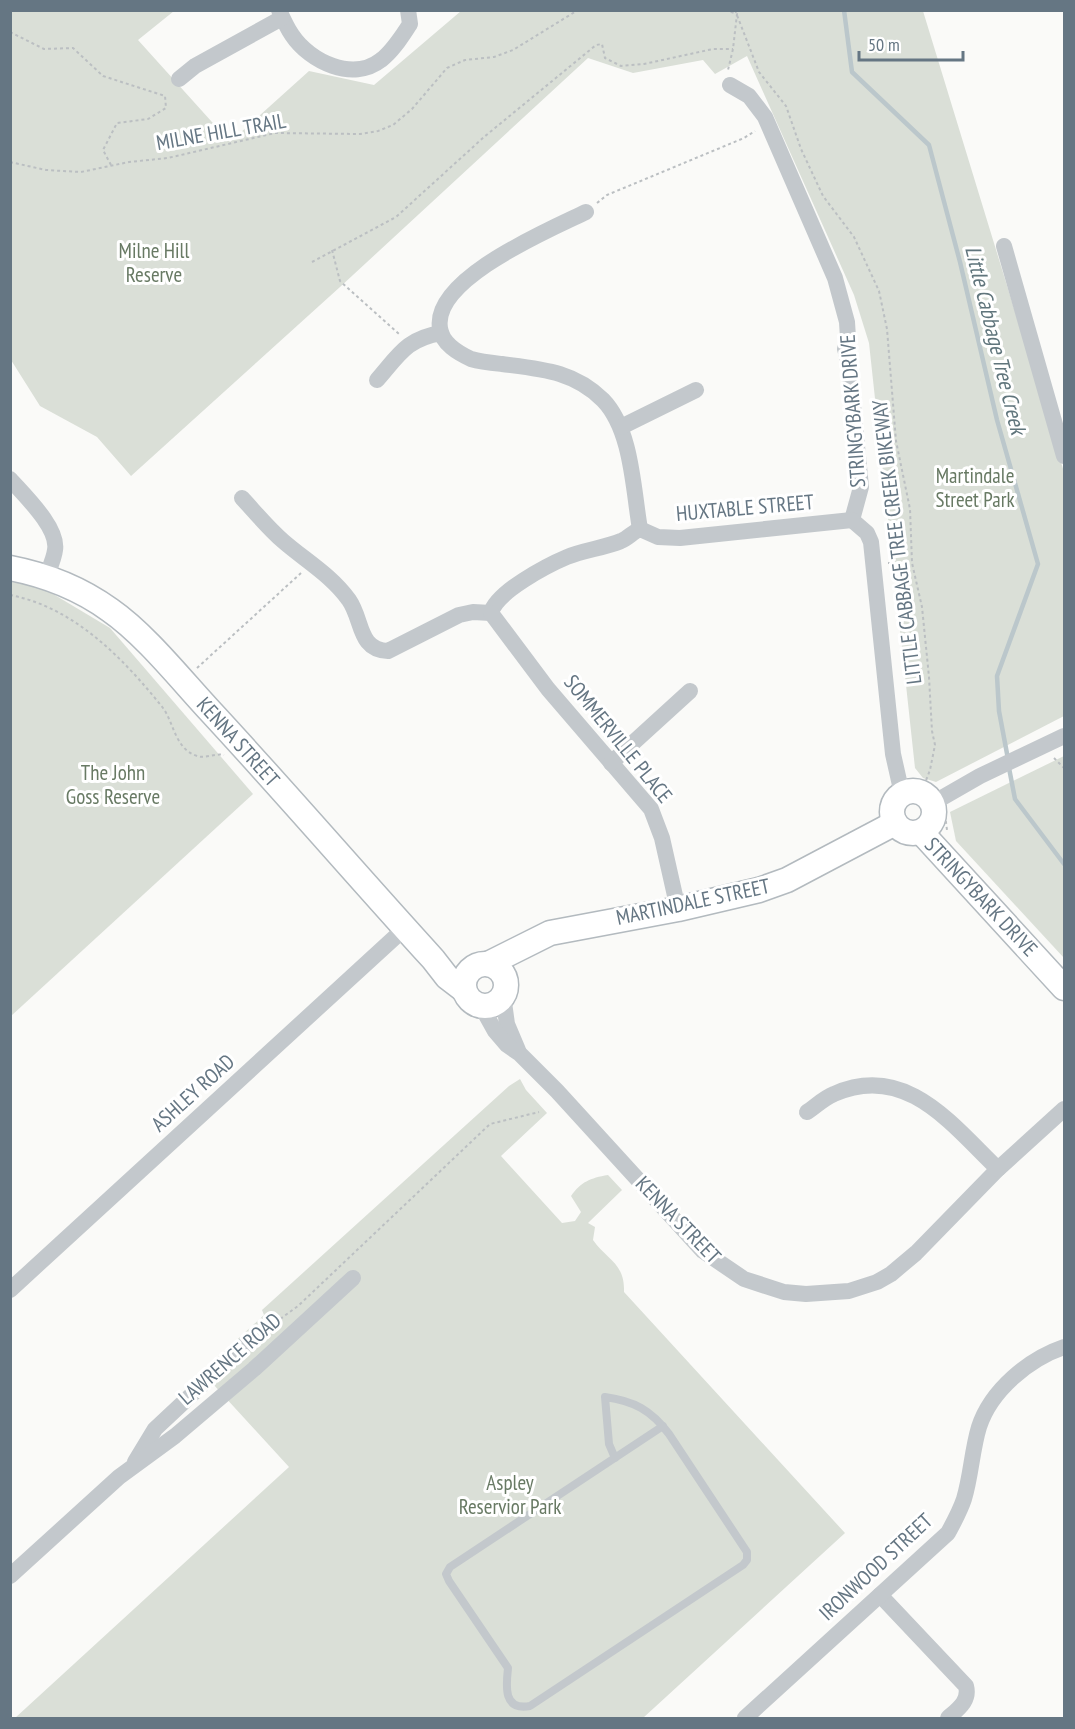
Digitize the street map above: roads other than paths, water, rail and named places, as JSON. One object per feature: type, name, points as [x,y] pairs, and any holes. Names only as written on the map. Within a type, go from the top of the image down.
[{"type":"street","points":[[179,79],[195,66],[280,14],[292,35],[308,52],[331,65],[350,70],[361,69],[382,60],[409,17]]},
{"type":"street","name":"STRINGYBARK DRIVE","points":[[730,85],[749,96],[768,123],[835,278],[847,322],[848,338],[844,349],[849,364],[861,488],[852,520]]},
{"type":"street","points":[[242,498],[284,542],[325,573],[350,602],[369,645],[378,650],[388,651],[459,615],[473,612],[491,613],[492,607],[507,591],[568,556],[623,541],[631,533],[640,530],[621,427],[603,401],[589,388],[569,376],[545,370],[473,360],[449,346],[441,333],[439,321],[441,309],[476,272],[492,260],[586,212]]},
{"type":"street","points":[[1004,246],[1065,456]]},
{"type":"street","points":[[377,380],[405,347],[415,340],[441,333]]},
{"type":"street","points":[[621,427],[696,390]]},
{"type":"street","points":[[10,479],[45,518],[52,536],[56,548],[46,577]]},
{"type":"street","points":[[852,520],[867,533],[871,542],[893,754],[902,794],[892,810],[895,823]]},
{"type":"street","name":"HUXTABLE STREET","points":[[640,530],[658,537],[680,538],[852,520]]},
{"type":"street","name":"KENNA STREET","points":[[10,568],[46,577],[83,593],[111,610],[133,629],[183,681],[434,959],[447,977],[485,984]]},
{"type":"street","name":"SOMMERVILLE PLACE","points":[[491,613],[548,690],[641,796],[654,816],[662,838],[678,909]]},
{"type":"street","points":[[611,763],[690,691]]},
{"type":"street","points":[[929,793],[980,776],[1065,736]]},
{"type":"street","name":"STRINGYBARK DRIVE","points":[[895,823],[909,834],[921,832],[932,823],[934,817],[929,793],[909,791],[902,794]]},
{"type":"street","name":"MARTINDALE STREET","points":[[485,984],[550,933],[678,909],[759,890],[788,880],[895,823]]},
{"type":"street","name":"STRINGYBARK DRIVE","points":[[921,832],[1065,988]]},
{"type":"street","name":"ASHLEY ROAD","points":[[10,1290],[405,928]]},
{"type":"street","name":"KENNA STREET","points":[[485,984],[520,1054]]},
{"type":"street","name":"KENNA STREET","points":[[485,984],[495,1031],[507,1045],[520,1054],[557,1091],[704,1251],[744,1279],[766,1287],[806,1294],[849,1292],[878,1282],[916,1253],[998,1169],[1065,1109]]},
{"type":"street","points":[[807,1112],[832,1094],[850,1088],[887,1086],[904,1090],[933,1107],[998,1169]]},
{"type":"street","name":"LAWRENCE ROAD","points":[[10,1576],[131,1468],[175,1436],[254,1369],[354,1278]]},
{"type":"street","name":"LAWRENCE ROAD","points":[[131,1468],[155,1429],[249,1341]]},
{"type":"street","name":"IRONWOOD STREET","points":[[745,1719],[948,1533],[964,1500],[980,1426],[989,1406],[1016,1376],[1050,1352],[1065,1347]]},
{"type":"street","points":[[880,1595],[966,1686],[966,1698],[962,1706],[948,1719]]},
{"type":"lane","points":[[615,1458],[609,1444],[605,1397],[623,1399],[642,1408],[663,1426],[747,1552],[747,1560],[734,1572],[530,1706],[521,1708],[515,1705],[506,1692],[508,1668],[446,1574],[450,1567],[615,1458],[663,1426]]},
{"type":"waterway","name":"Little Cabbage Tree Creek","points":[[844,10],[852,72],[929,145],[960,262],[997,420],[1038,564],[997,676],[999,711],[1008,759]]},
{"type":"waterway","name":"Little Cabbage Tree Creek","points":[[1009,768],[1015,799],[1064,864]]},
{"type":"park label","name":"Milne Hill Reserve","points":[[154,263]]},
{"type":"park label","name":"Martindale Street Park","points":[[975,488]]},
{"type":"park label","name":"The John Goss Reserve","points":[[113,785]]},
{"type":"park label","name":"Aspley Reservior Park","points":[[510,1495]]}]
